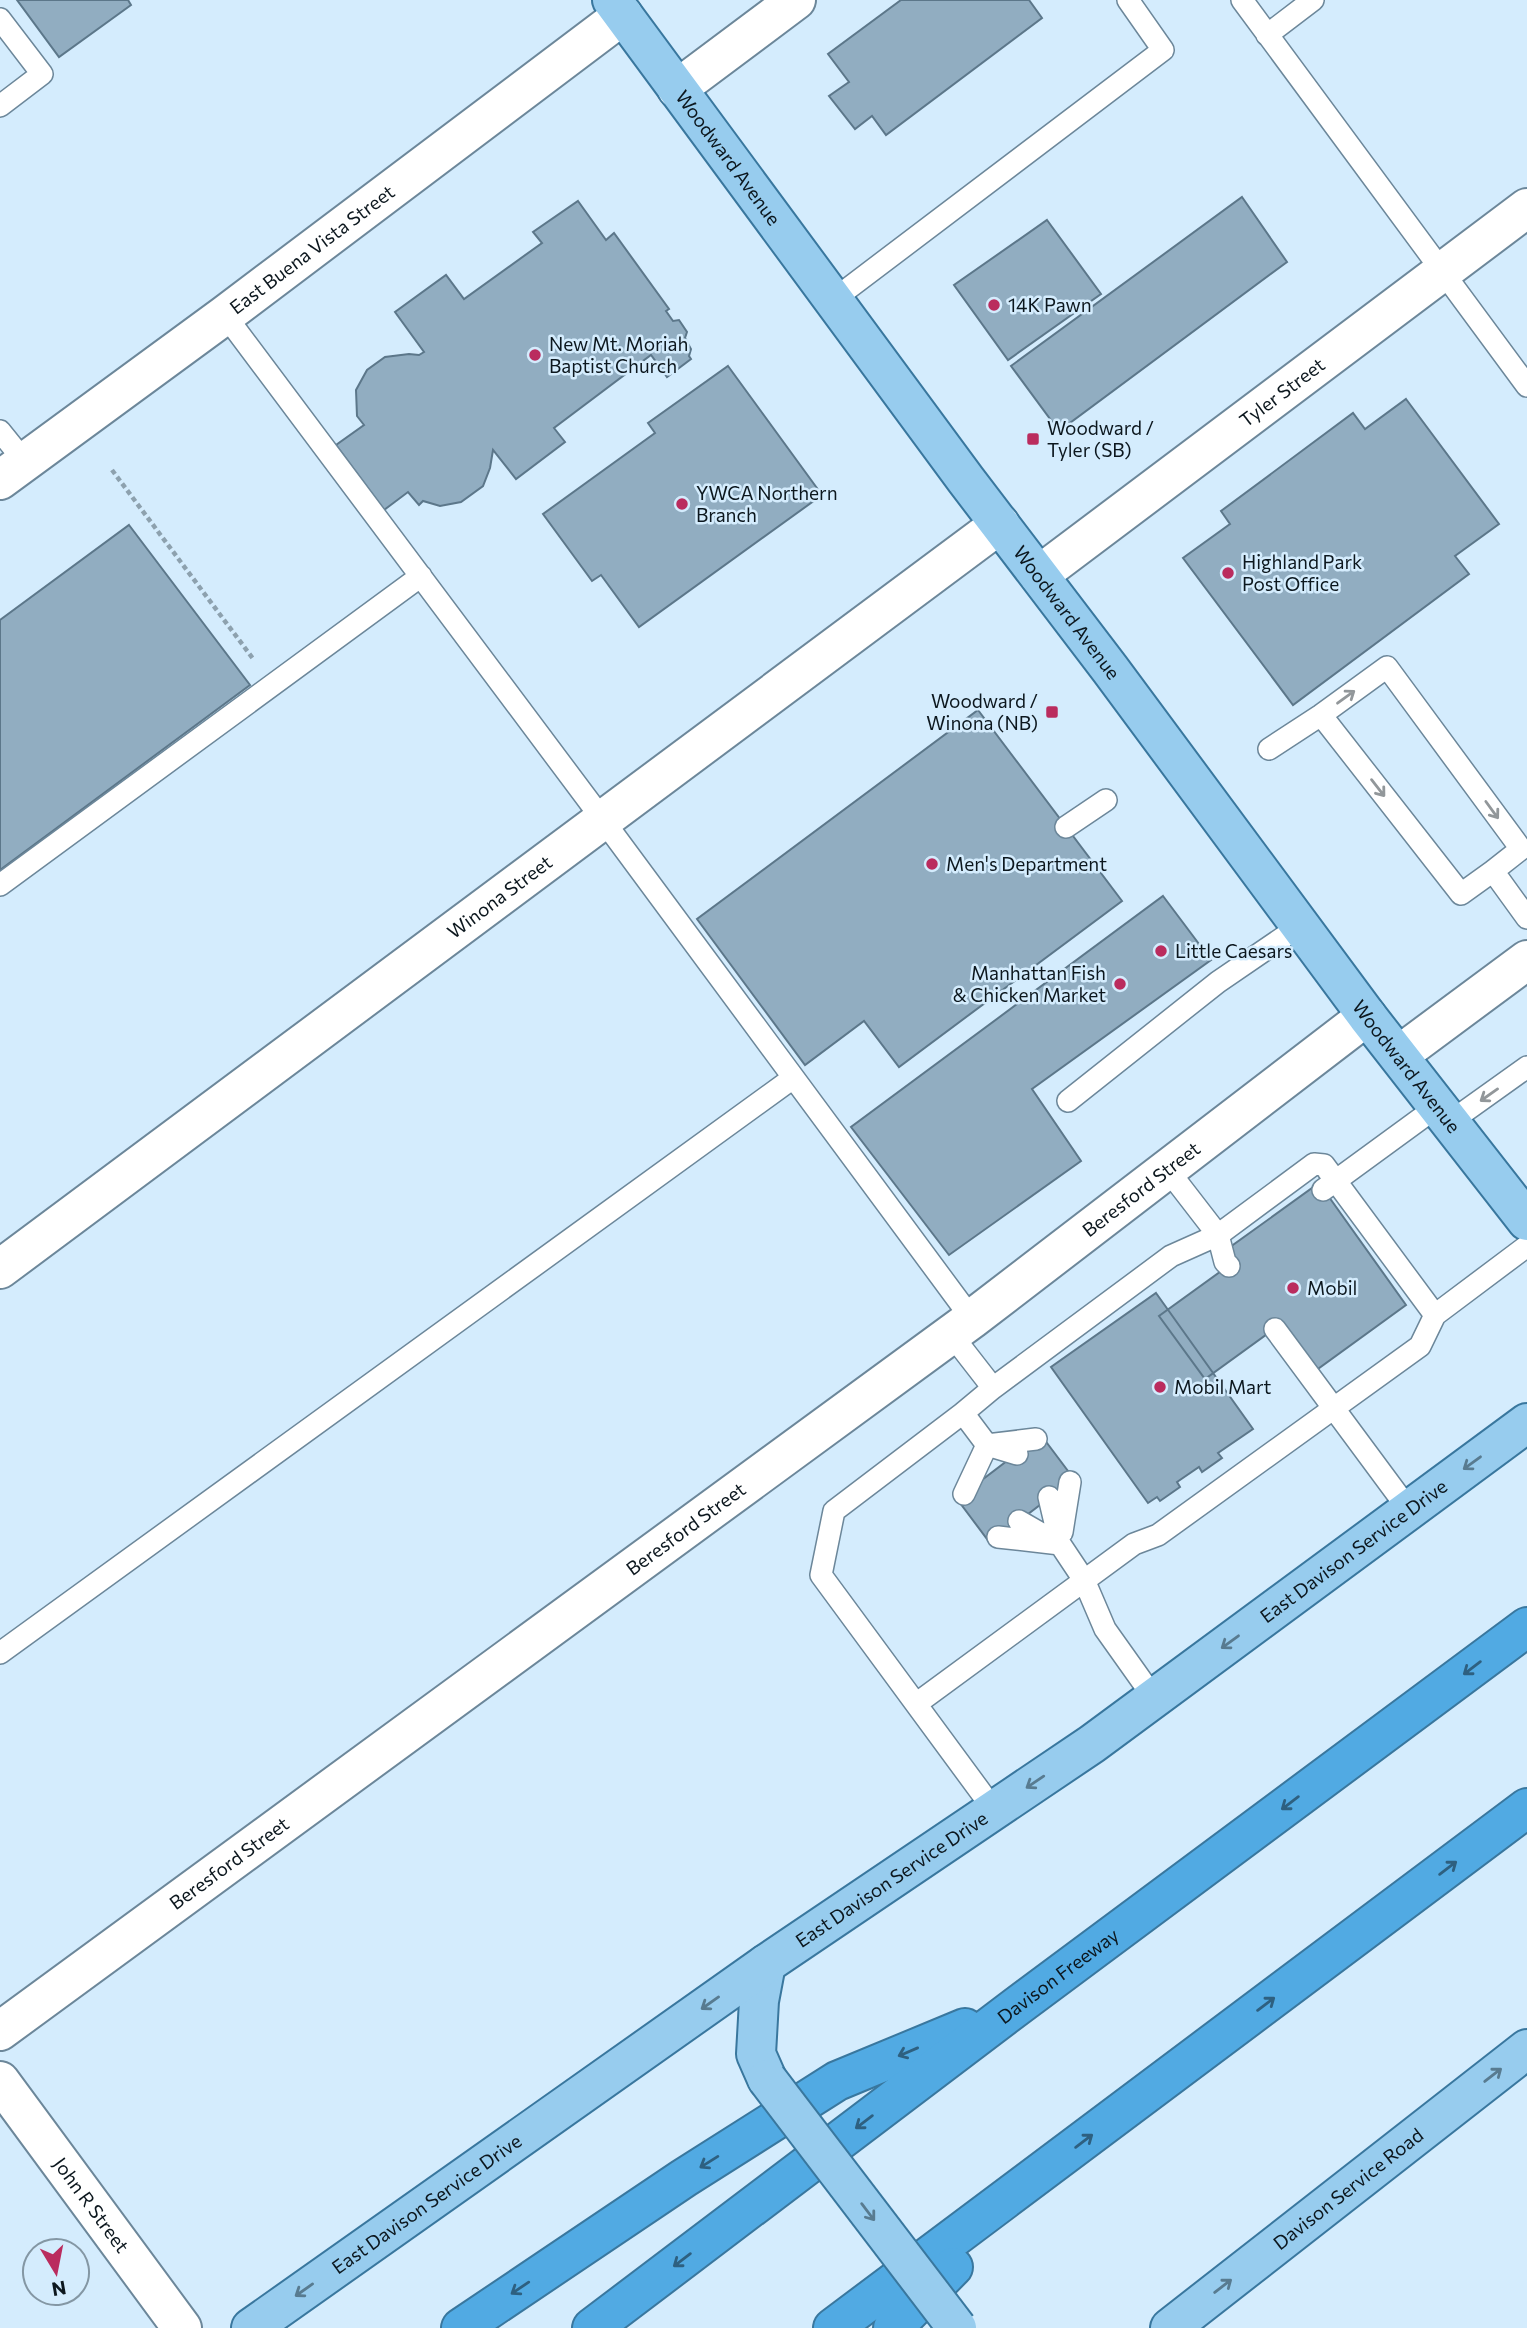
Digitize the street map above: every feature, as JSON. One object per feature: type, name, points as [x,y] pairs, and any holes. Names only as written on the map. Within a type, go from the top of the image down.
[{"type":"highway","name":"Davison Freeway","points":[[592,2328],[1016,2007],[1527,1627]]},
{"type":"highway","points":[[833,2328],[1527,1808]]},
{"type":"highway","points":[[461,2328],[684,2178],[837,2081],[1016,2007]]},
{"type":"highway","points":[[893,2328],[1052,2165]]},
{"type":"main road","name":"Woodward Avenue","points":[[618,8],[1367,1016],[1527,1221]]},
{"type":"main road","name":"East Davison Service Drive","points":[[251,2328],[766,1964],[1092,1744],[1527,1423]]},
{"type":"main road","points":[[766,1964],[759,2001],[756,2054],[767,2080],[957,2328]]},
{"type":"main road","name":"Davison Service Road","points":[[1170,2328],[1527,2049]]},
{"type":"street","points":[[677,89],[796,0]]},
{"type":"street","name":"East Buena Vista Street","points":[[13,471],[225,316],[618,8]]},
{"type":"street","name":"Tyler Street","points":[[1039,575],[1527,208]]},
{"type":"street","name":"Winona Street","points":[[0,1269],[1000,524]]},
{"type":"street","points":[[1399,1055],[1527,960]]},
{"type":"street","name":"Beresford Street","points":[[0,2031],[961,1327],[1367,1016]]},
{"type":"street","name":"John R Street","points":[[0,2081],[182,2328]]},
{"type":"lane","points":[[833,300],[1163,50],[1128,0]]},
{"type":"lane","points":[[1242,0],[1527,386]]},
{"type":"lane","points":[[1267,35],[1314,0]]},
{"type":"lane","points":[[0,19],[42,74],[0,106]]},
{"type":"lane","points":[[225,316],[793,1077],[961,1327],[993,1388]]},
{"type":"lane","points":[[0,432],[13,471]]},
{"type":"lane","points":[[0,885],[421,576]]},
{"type":"lane","points":[[1269,749],[1387,667],[1521,849],[1461,894],[1321,715]]},
{"type":"lane","points":[[1066,827],[1106,800]]},
{"type":"lane","points":[[1493,871],[1527,918]]},
{"type":"lane","points":[[1068,1101],[1218,982],[1300,926]]},
{"type":"lane","points":[[1330,1186],[1444,1114],[1527,1067]]},
{"type":"lane","points":[[0,1653],[793,1077]]},
{"type":"lane","points":[[994,1810],[821,1575],[834,1511],[993,1388],[1171,1256],[1218,1235],[1314,1164],[1324,1165],[1330,1186],[1386,1263],[1406,1290],[1435,1315]]},
{"type":"lane","points":[[1167,1169],[1218,1235],[1229,1262]]},
{"type":"lane","points":[[916,1704],[1134,1544],[1158,1535],[1420,1346],[1435,1315],[1527,1245]]},
{"type":"lane","points":[[1281,1334],[1409,1510]]},
{"type":"lane","points":[[963,1413],[987,1445],[1017,1454]]},
{"type":"lane","points":[[987,1445],[1037,1439]]},
{"type":"lane","points":[[984,1479],[987,1445]]},
{"type":"lane","points":[[964,1494],[987,1445]]},
{"type":"lane","points":[[1060,1544],[1070,1482]]},
{"type":"lane","points":[[1049,1497],[1060,1544],[1084,1580],[1105,1629],[1154,1698]]},
{"type":"lane","points":[[1019,1521],[1060,1544]]},
{"type":"lane","points":[[998,1537],[1060,1544]]},
{"type":"path","points":[[112,470],[272,684]]},
{"type":"building","points":[[17,0],[128,0],[131,5],[59,57]]},
{"type":"building","points":[[901,0],[1029,0],[1042,18],[886,135],[872,116],[855,129],[829,96],[849,82],[828,54]]},
{"type":"building","points":[[1242,197],[1287,262],[1059,431],[1011,366]]},
{"type":"building","name":"New Mt. Moriah Baptist Church","points":[[578,201],[606,240],[614,233],[669,309],[666,311],[673,321],[679,320],[687,332],[685,338],[691,349],[691,359],[667,377],[651,355],[554,428],[565,442],[516,479],[493,450],[483,486],[461,502],[440,506],[423,501],[419,505],[408,492],[384,510],[336,445],[364,425],[357,416],[356,390],[367,370],[385,357],[419,355],[424,352],[395,312],[446,275],[464,299],[542,243],[533,232]]},
{"type":"building","points":[[1047,220],[1101,294],[1008,360],[954,285]]},
{"type":"building","name":"YWCA Northern Branch","points":[[728,366],[822,495],[639,627],[601,575],[592,581],[543,514],[655,433],[648,423]]},
{"type":"building","points":[[1406,399],[1499,524],[1455,556],[1469,574],[1293,705],[1183,558],[1230,524],[1221,511],[1353,413],[1365,429]]},
{"type":"building","points":[[129,525],[250,685],[0,870],[0,620]]},
{"type":"building","name":"Men's Department","points":[[978,710],[1122,901],[899,1067],[864,1021],[805,1065],[697,919]]},
{"type":"building","points":[[1163,896],[1211,960],[1032,1089],[1081,1161],[949,1255],[851,1127]]},
{"type":"building","points":[[1319,1183],[1406,1305],[1315,1371],[1281,1324],[1205,1379],[1159,1316],[1235,1261],[1226,1250]]},
{"type":"building","points":[[1156,1293],[1253,1429],[1218,1453],[1222,1458],[1202,1472],[1199,1467],[1177,1482],[1180,1487],[1160,1501],[1157,1497],[1148,1503],[1051,1367]]},
{"type":"building","points":[[1041,1435],[1074,1479],[990,1543],[957,1499]]},
{"type":"place","name":"14K Pawn","points":[[994,305]]},
{"type":"place","name":"New Mt. Moriah Baptist Church","points":[[535,355]]},
{"type":"place","name":"Woodward / Tyler (SB)","points":[[1033,439]]},
{"type":"place","name":"YWCA Northern Branch","points":[[682,504]]},
{"type":"place","name":"Highland Park Post Office","points":[[1228,573]]},
{"type":"place","name":"Woodward / Winona (NB)","points":[[1052,712]]},
{"type":"place","name":"Men's Department","points":[[932,864]]},
{"type":"place","name":"Little Caesars","points":[[1161,951]]},
{"type":"place","name":"Manhattan Fish & Chicken Market","points":[[1120,984]]},
{"type":"place","name":"Mobil","points":[[1293,1288]]},
{"type":"place","name":"Mobil Mart","points":[[1160,1387]]}]
